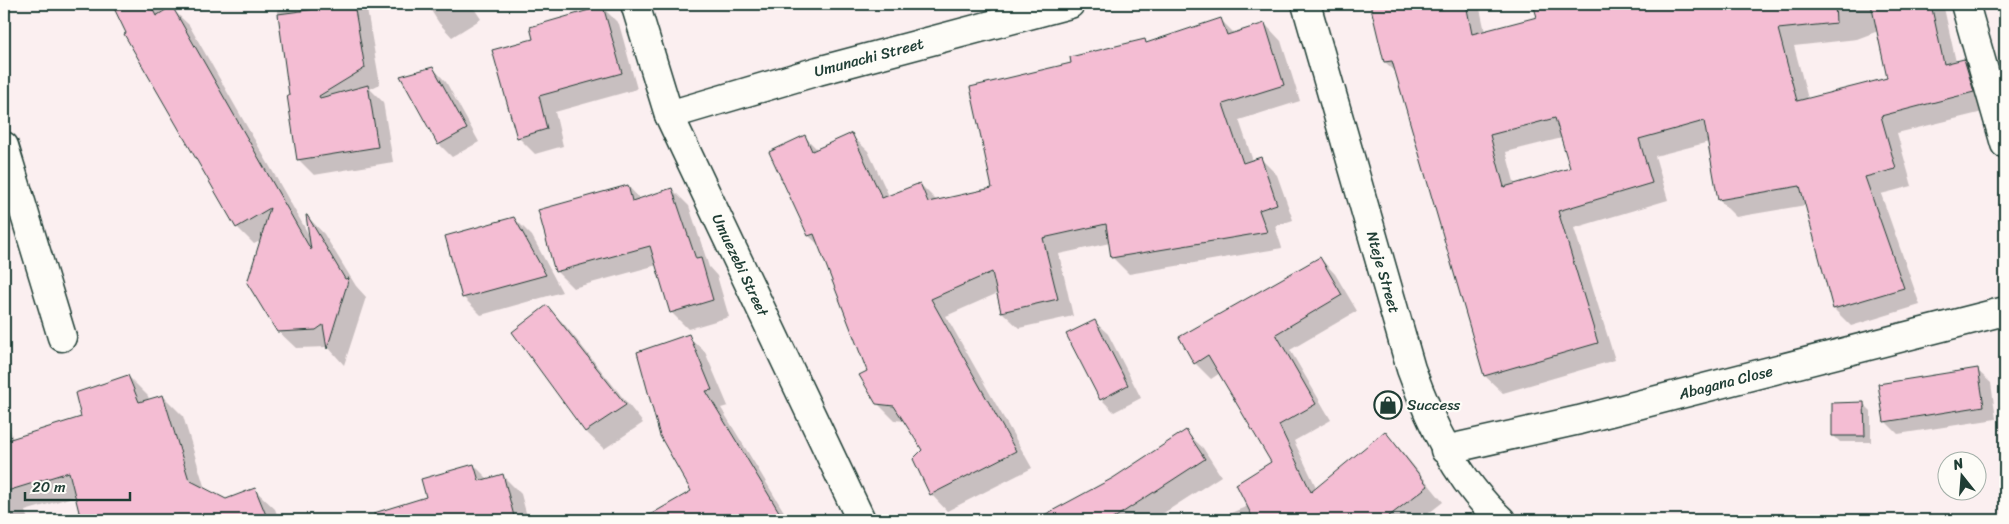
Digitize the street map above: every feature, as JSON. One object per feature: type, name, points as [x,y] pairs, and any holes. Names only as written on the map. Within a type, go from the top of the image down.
[{"type":"street","name":"Umuezebi Street","points":[[635,4],[669,114],[861,520]]},
{"type":"street","name":"Umunachi Street","points":[[669,114],[818,71],[1070,4]]},
{"type":"street","name":"Nteje Street","points":[[1306,4],[1411,369],[1446,450],[1487,508],[1501,520]]},
{"type":"street","points":[[1965,4],[2005,144]]},
{"type":"street","points":[[4,146],[62,337]]},
{"type":"street","name":"Abagana Close","points":[[1446,450],[1578,420],[2005,311]]},
{"type":"building","points":[[112,4],[150,4],[156,16],[172,6],[311,250],[306,215],[345,279],[349,278],[327,349],[323,325],[316,330],[277,332],[247,283],[270,208],[236,228],[124,34],[126,33]]},
{"type":"building","points":[[354,4],[365,68],[319,96],[320,98],[368,85],[378,147],[297,160],[287,95],[289,95],[278,14]]},
{"type":"building","points":[[1370,4],[1466,4],[1472,34],[1537,17],[1533,4],[1835,4],[1836,23],[1778,29],[1797,101],[1887,78],[1871,4],[1931,4],[1944,64],[1964,59],[1974,92],[1881,116],[1896,169],[1865,177],[1904,288],[1833,309],[1800,186],[1718,200],[1704,121],[1639,139],[1652,183],[1558,211],[1598,343],[1484,376],[1392,61],[1384,62]],"holes":[[[1555,118],[1570,168],[1504,187],[1490,135]]]},
{"type":"building","points":[[603,6],[622,73],[539,96],[547,129],[517,138],[492,50],[533,39],[530,27]]},
{"type":"building","points":[[1221,18],[1227,35],[1265,23],[1284,85],[1223,104],[1243,163],[1261,157],[1277,204],[1259,210],[1267,232],[1111,258],[1106,224],[1043,238],[1058,299],[1001,312],[992,272],[931,299],[1016,451],[930,495],[913,459],[922,450],[894,406],[876,404],[859,375],[867,371],[814,234],[808,236],[769,152],[805,135],[812,151],[852,133],[882,198],[920,183],[928,202],[992,188],[970,87],[1071,63],[1070,57],[1145,39],[1146,43]]},
{"type":"building","points":[[433,67],[467,129],[438,145],[400,76]]},
{"type":"building","points":[[628,185],[632,201],[672,188],[696,259],[701,258],[713,300],[670,313],[650,246],[555,272],[538,210]]},
{"type":"building","points":[[514,217],[546,275],[462,298],[445,236]]},
{"type":"building","points":[[1320,257],[1342,295],[1276,334],[1316,404],[1279,425],[1311,492],[1385,431],[1428,486],[1384,520],[1254,520],[1236,484],[1271,462],[1208,355],[1194,364],[1179,337]]},
{"type":"building","points":[[547,305],[626,405],[585,432],[512,332]]},
{"type":"building","points":[[1095,320],[1128,385],[1100,400],[1066,334]]},
{"type":"building","points":[[689,334],[712,390],[706,391],[784,520],[641,520],[691,491],[660,436],[637,352]]},
{"type":"building","points":[[1978,368],[1984,406],[1884,422],[1878,384]]},
{"type":"building","points":[[128,375],[139,402],[163,395],[189,480],[226,499],[255,488],[268,520],[81,520],[69,472],[4,492],[4,441],[81,417],[75,393]]},
{"type":"building","points":[[1864,402],[1865,436],[1832,436],[1832,403]]},
{"type":"building","points":[[1186,430],[1205,459],[1111,520],[1035,520],[1113,478]]},
{"type":"building","points":[[474,464],[479,481],[503,474],[515,520],[375,520],[374,513],[426,497],[421,479]]},
{"type":"place","name":"Success","points":[[1388,405]]}]
